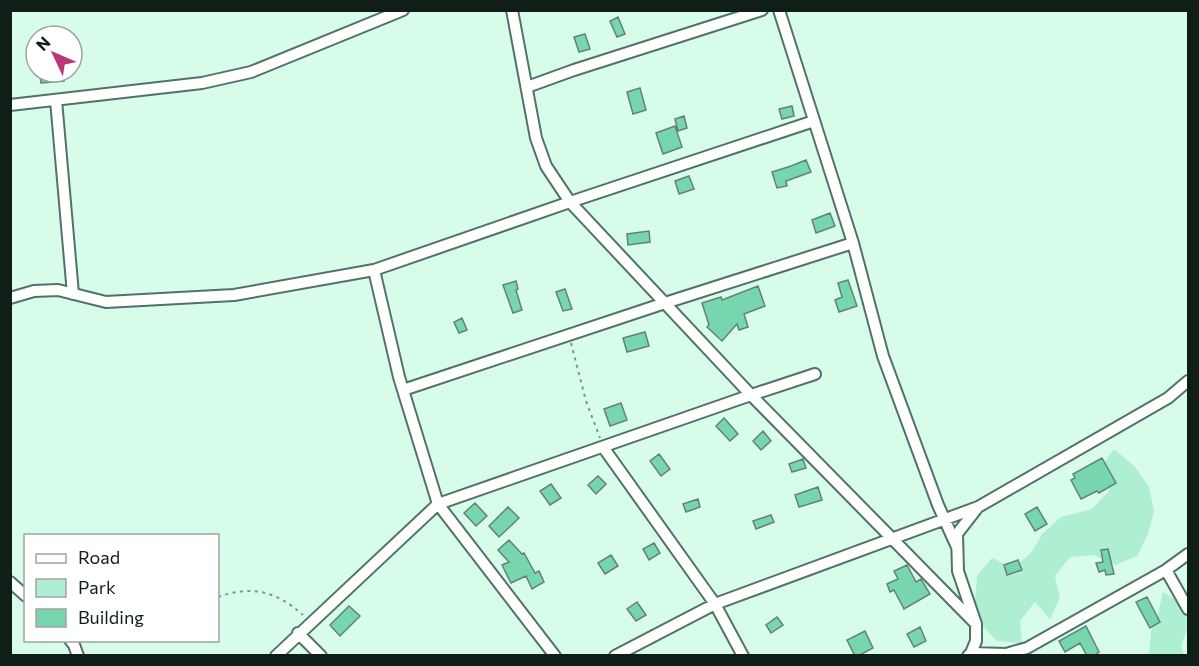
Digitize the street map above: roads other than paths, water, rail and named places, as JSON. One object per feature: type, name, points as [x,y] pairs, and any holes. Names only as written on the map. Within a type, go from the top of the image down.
[{"type":"street","points":[[10,105],[202,83],[251,72],[403,10]]},
{"type":"street","points":[[512,10],[536,138],[546,166],[570,202],[751,395],[976,624]]},
{"type":"street","points":[[526,87],[762,10]]},
{"type":"street","points":[[779,10],[853,243],[883,356],[938,505],[957,547]]},
{"type":"street","points":[[56,100],[73,294]]},
{"type":"street","points":[[10,298],[34,291],[58,290],[106,302],[234,295],[374,270],[814,121]]},
{"type":"street","points":[[403,390],[853,243]]},
{"type":"street","points":[[374,270],[403,390],[438,504],[555,656]]},
{"type":"street","points":[[276,656],[438,504],[815,374]]},
{"type":"street","points":[[615,656],[715,604],[978,507],[1168,398],[1188,381]]},
{"type":"street","points":[[603,447],[715,604],[743,656]]},
{"type":"street","points":[[969,654],[976,642],[976,624],[958,571],[957,534],[978,507]]},
{"type":"street","points":[[969,654],[1006,654],[1027,648],[1166,570],[1188,554]]},
{"type":"street","points":[[1166,570],[1188,609]]},
{"type":"street","points":[[10,582],[24,594]]},
{"type":"street","points":[[298,633],[321,656]]},
{"type":"street","points":[[72,642],[78,656]]}]
